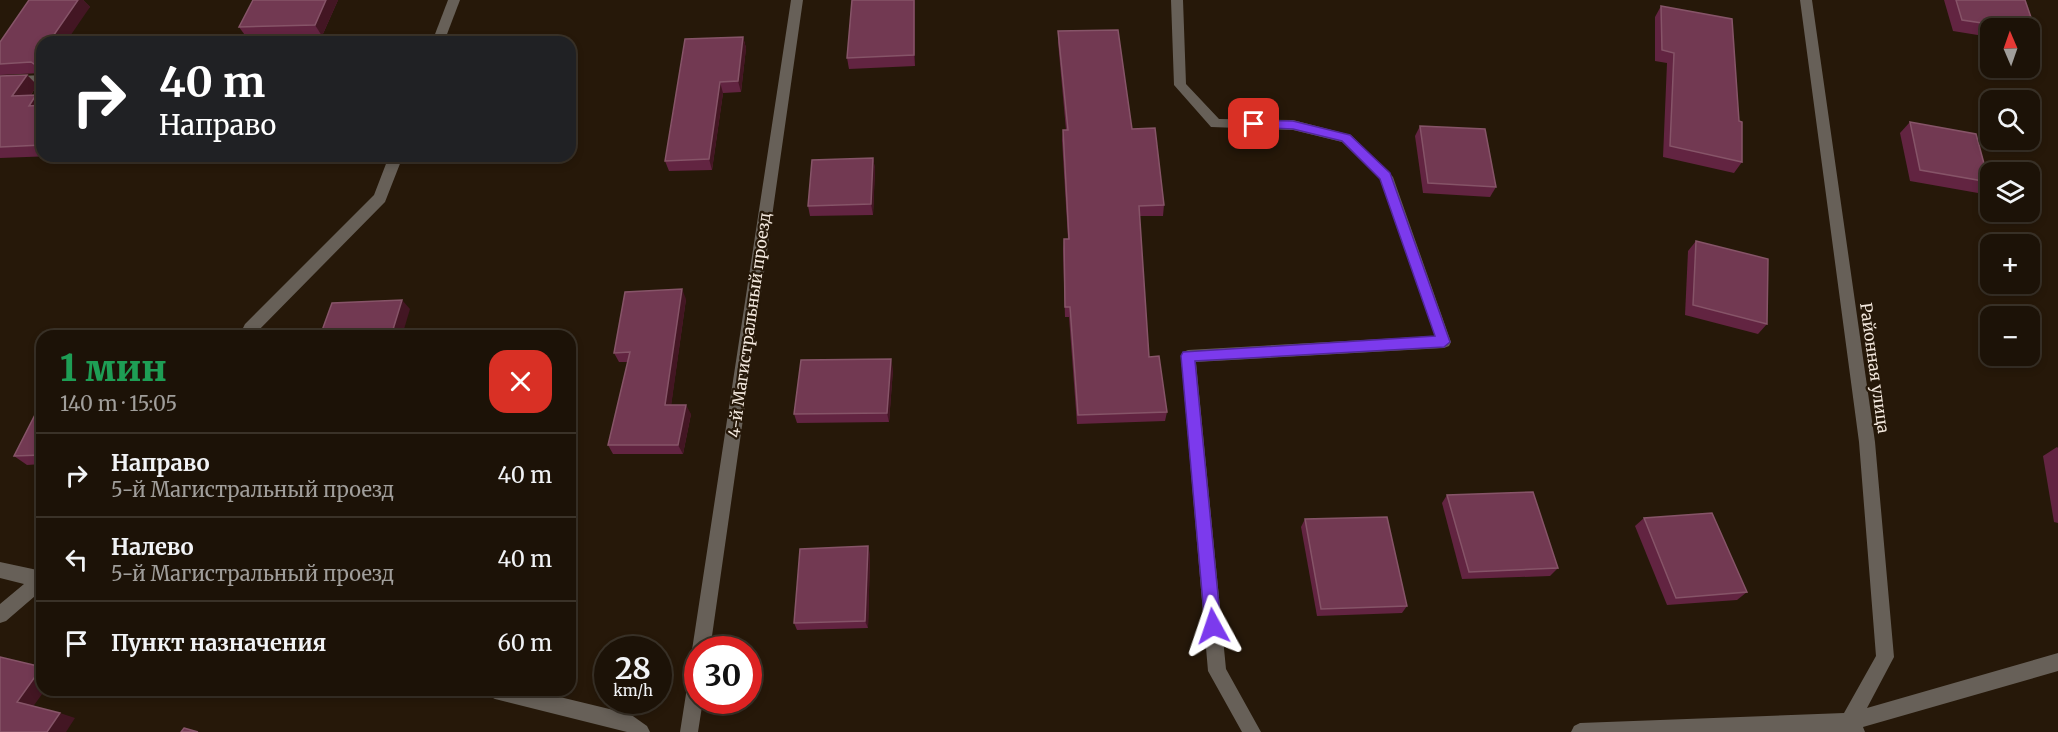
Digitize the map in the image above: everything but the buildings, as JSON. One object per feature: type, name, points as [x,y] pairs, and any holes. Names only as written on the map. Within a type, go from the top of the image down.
[{"type":"street","points":[[440,36],[454,0]]},
{"type":"street","name":"4-й Магистральный проезд","points":[[703,636],[797,0]]},
{"type":"street","points":[[1177,0],[1180,85],[1216,124],[1293,125],[1346,138],[1386,177],[1444,342],[1188,356],[1217,671],[1252,732]]},
{"type":"street","name":"Районная улица","points":[[1806,0],[1867,442],[1885,657],[1853,727]]},
{"type":"street","points":[[0,81],[36,79]]},
{"type":"street","points":[[249,330],[380,198],[394,162]]},
{"type":"street","points":[[0,570],[36,578]]},
{"type":"street","points":[[0,615],[36,584]]},
{"type":"street","points":[[1580,732],[1853,727],[2058,662]]},
{"type":"street","points":[[520,696],[630,723],[641,732]]},
{"type":"street","points":[[689,732],[692,714]]},
{"type":"route","points":[[1213,626],[1188,356],[1444,342],[1386,177],[1346,138],[1293,125],[1254,124]]}]
